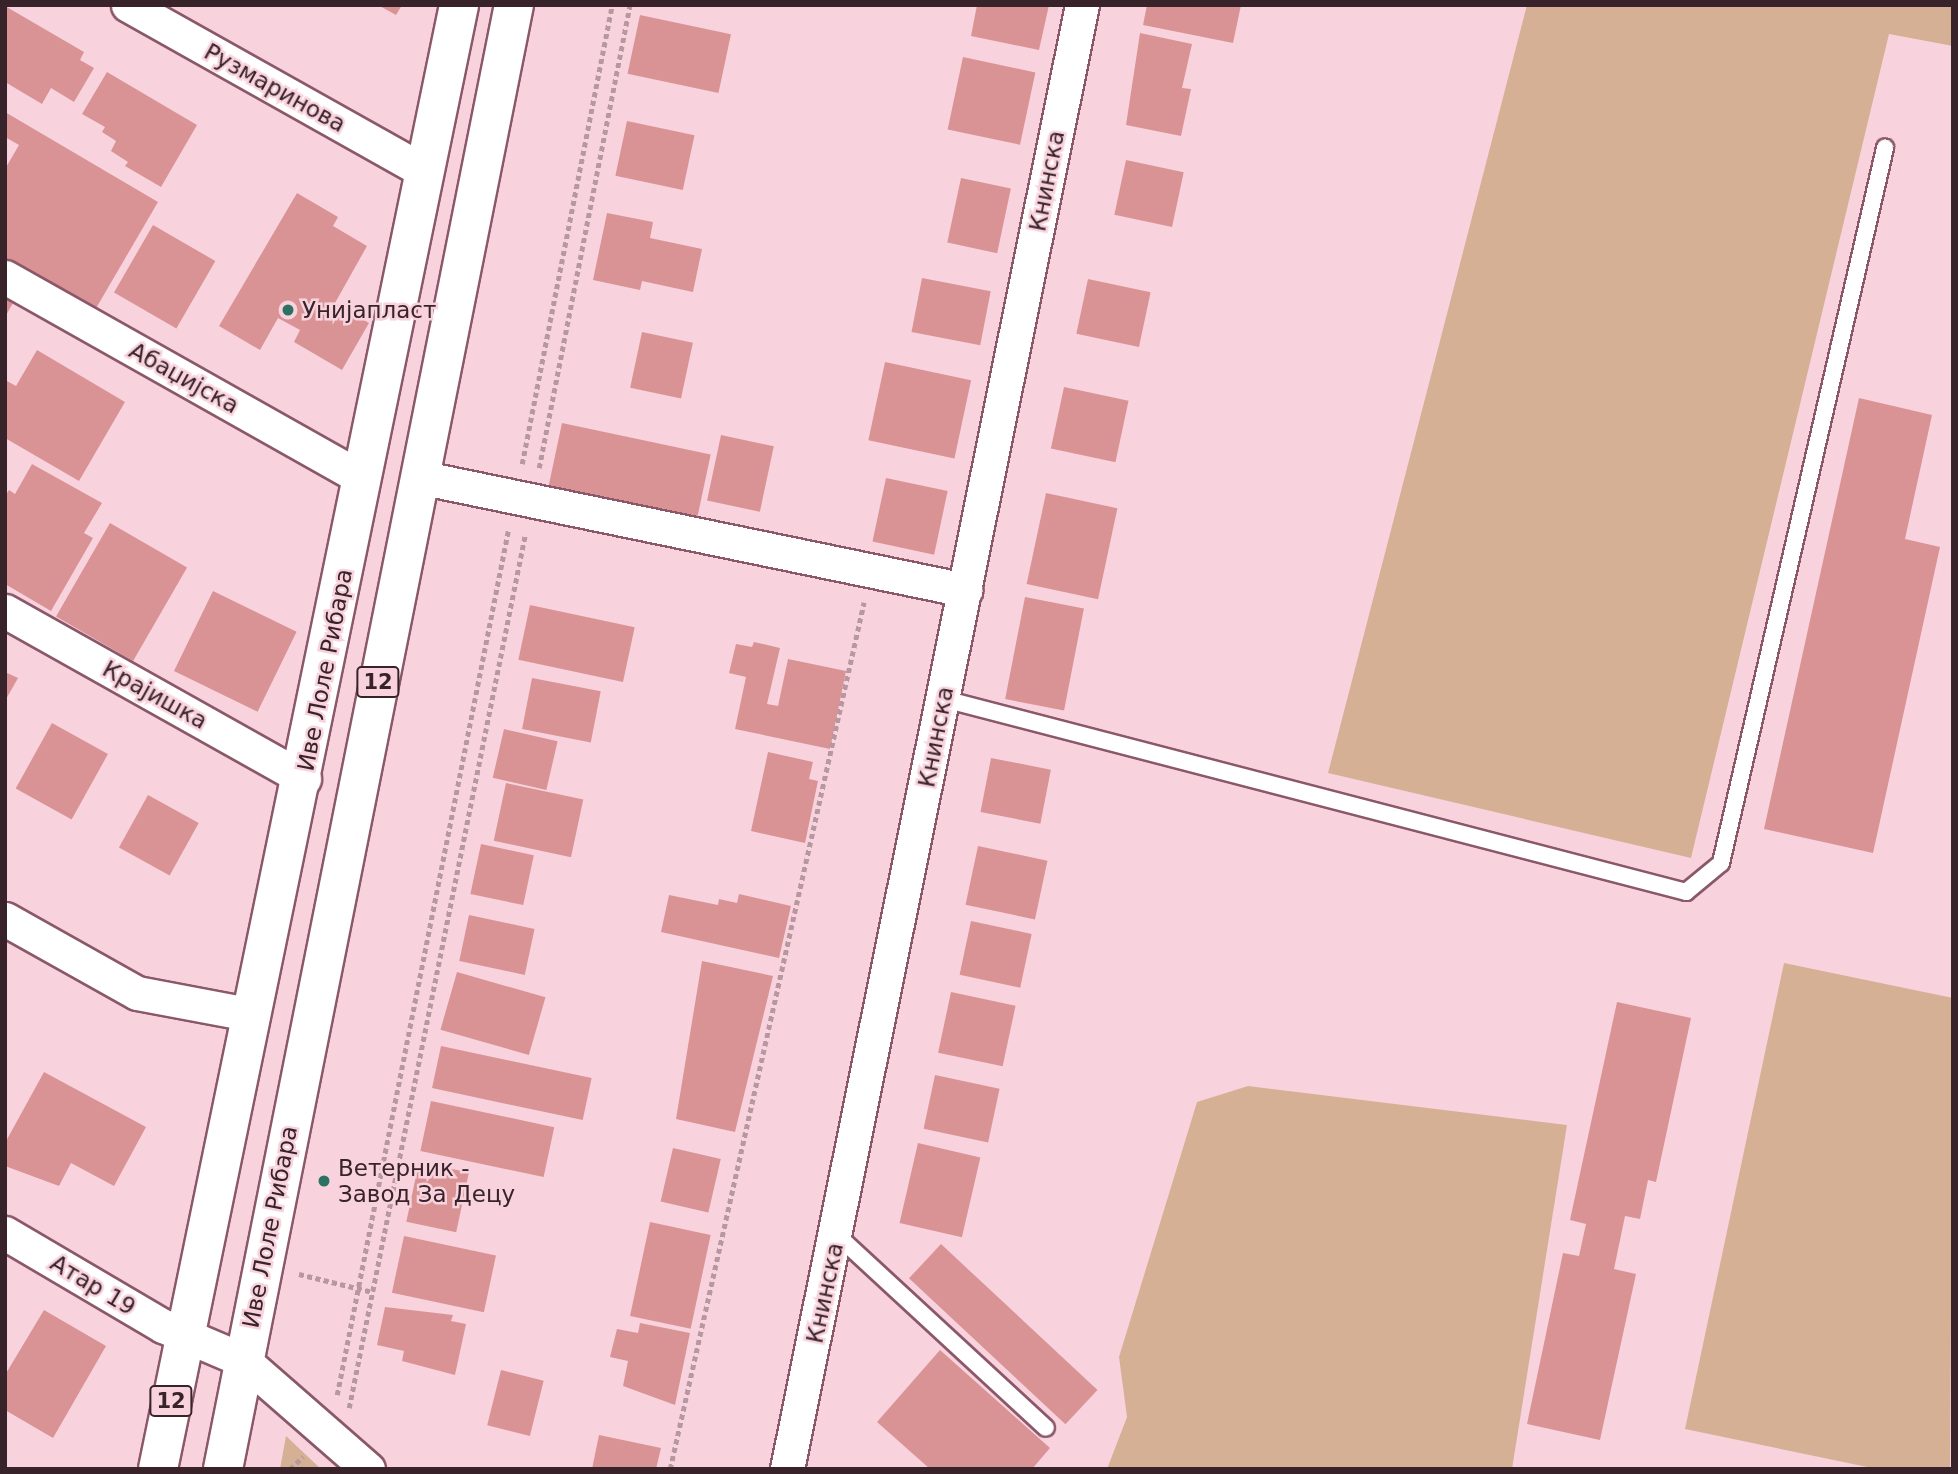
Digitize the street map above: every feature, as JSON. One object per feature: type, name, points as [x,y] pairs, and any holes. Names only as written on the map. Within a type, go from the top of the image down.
[{"type":"main road","name":"Иве Лоле Рибара","points":[[184,1333],[304,779],[422,170],[459,5]]},
{"type":"main road","name":"Иве Лоле Рибара","points":[[243,1360],[514,5]]},
{"type":"main road","name":"12","points":[[158,1469],[184,1333]]},
{"type":"main road","name":"12","points":[[223,1469],[243,1360]]},
{"type":"street","name":"Рузмаринова","points":[[128,5],[422,170]]},
{"type":"street","name":"Книнска","points":[[787,1469],[837,1235],[1082,5]]},
{"type":"street","name":"Абаџијска","points":[[5,277],[362,478]]},
{"type":"street","points":[[419,477],[965,590]]},
{"type":"street","name":"Крајишка","points":[[5,611],[304,779]]},
{"type":"street","points":[[5,919],[136,993],[253,1015]]},
{"type":"street","name":"Атар 19","points":[[5,1233],[184,1333],[243,1360],[336,1438],[367,1468]]},
{"type":"lane","points":[[944,699],[1686,892],[1721,863],[1885,148]]},
{"type":"lane","points":[[837,1235],[1046,1428]]},
{"type":"path","points":[[290,1469],[336,1438],[524,499],[612,5]]},
{"type":"path","points":[[336,1438],[524,499],[630,5]]},
{"type":"path","points":[[670,1469],[870,571]]},
{"type":"shaded area","points":[[1527,5],[1953,5],[1953,46],[1889,34],[1691,858],[1328,773]]},
{"type":"shaded area","points":[[1784,963],[1953,998],[1950,1469],[1877,1469],[1685,1429]]},
{"type":"shaded area","points":[[1248,1086],[1567,1125],[1512,1469],[1107,1469],[1127,1417],[1119,1357],[1197,1102]]},
{"type":"shaded area","points":[[286,1436],[321,1469],[280,1469]]},
{"type":"building","points":[[378,5],[402,5],[396,15]]},
{"type":"building","points":[[977,5],[1049,5],[1039,50],[971,36]]},
{"type":"building","points":[[1147,5],[1241,5],[1233,43],[1143,25]]},
{"type":"building","points":[[5,6],[84,52],[80,60],[94,68],[74,102],[51,88],[42,104],[5,82]]},
{"type":"building","points":[[640,15],[731,34],[718,93],[628,74]]},
{"type":"building","points":[[1140,33],[1192,44],[1182,88],[1191,89],[1181,136],[1126,125]]},
{"type":"building","points":[[963,57],[1035,72],[1020,145],[948,129]]},
{"type":"building","points":[[107,72],[197,125],[161,187],[125,166],[128,162],[111,151],[116,141],[102,132],[105,127],[82,114]]},
{"type":"building","points":[[5,112],[158,202],[95,310],[5,258],[5,169],[19,145],[5,137]]},
{"type":"building","points":[[627,121],[694,135],[683,190],[615,176]]},
{"type":"building","points":[[1126,160],[1184,172],[1172,227],[1114,215]]},
{"type":"building","points":[[961,178],[1011,189],[997,253],[947,243]]},
{"type":"building","name":"Унијапласт","points":[[297,193],[338,217],[333,226],[367,246],[335,303],[369,323],[342,370],[294,342],[300,330],[278,318],[260,350],[219,326]]},
{"type":"building","points":[[607,213],[653,222],[650,238],[702,249],[693,292],[642,281],[640,290],[593,280]]},
{"type":"building","points":[[153,225],[215,261],[176,329],[114,293]]},
{"type":"building","points":[[922,278],[991,291],[980,345],[912,332]]},
{"type":"building","points":[[1088,279],[1151,292],[1139,347],[1076,334]]},
{"type":"building","points":[[5,298],[13,303],[5,317]]},
{"type":"building","points":[[642,332],[693,343],[681,399],[630,388]]},
{"type":"building","points":[[37,350],[125,402],[79,481],[5,438],[5,380],[16,386]]},
{"type":"building","points":[[885,362],[971,380],[954,459],[868,440]]},
{"type":"building","points":[[1064,387],[1129,401],[1115,462],[1051,449]]},
{"type":"building","points":[[1859,398],[1932,415],[1905,539],[1940,547],[1873,853],[1764,829]]},
{"type":"building","points":[[562,423],[711,455],[697,517],[549,486]]},
{"type":"building","points":[[721,435],[774,446],[760,512],[707,501]]},
{"type":"building","points":[[32,464],[102,503],[84,533],[93,538],[51,611],[5,584],[5,496],[9,490],[15,494]]},
{"type":"building","points":[[886,478],[948,491],[934,555],[872,542]]},
{"type":"building","points":[[1046,493],[1117,508],[1098,599],[1027,584]]},
{"type":"building","points":[[110,523],[187,568],[133,661],[56,617]]},
{"type":"building","points":[[213,591],[297,632],[258,712],[174,671]]},
{"type":"building","points":[[1025,597],[1084,608],[1064,711],[1005,699]]},
{"type":"building","points":[[530,605],[635,627],[623,682],[518,660]]},
{"type":"building","points":[[754,642],[780,648],[767,704],[778,706],[788,659],[846,671],[830,749],[735,729],[746,677],[729,673],[736,644],[752,647]]},
{"type":"building","points":[[5,672],[18,678],[5,701]]},
{"type":"building","points":[[532,678],[601,691],[591,742],[522,729]]},
{"type":"building","points":[[52,723],[108,754],[72,820],[16,789]]},
{"type":"building","points":[[504,729],[558,741],[546,790],[493,778]]},
{"type":"building","points":[[768,752],[813,762],[809,779],[818,781],[805,843],[751,831]]},
{"type":"building","points":[[991,758],[1051,770],[1040,824],[981,812]]},
{"type":"building","points":[[506,783],[583,799],[571,857],[494,841]]},
{"type":"building","points":[[148,795],[199,823],[170,876],[119,847]]},
{"type":"building","points":[[481,844],[534,855],[523,905],[470,894]]},
{"type":"building","points":[[978,846],[1047,861],[1035,919],[966,905]]},
{"type":"building","points":[[739,894],[791,906],[779,958],[661,932],[669,895],[718,905],[719,899],[737,903]]},
{"type":"building","points":[[469,915],[535,929],[525,975],[459,961]]},
{"type":"building","points":[[971,921],[1032,934],[1020,988],[960,975]]},
{"type":"building","points":[[702,961],[773,976],[735,1132],[676,1119]]},
{"type":"building","points":[[457,972],[545,997],[529,1055],[440,1030]]},
{"type":"building","points":[[951,992],[1016,1006],[1003,1066],[938,1053]]},
{"type":"building","points":[[1617,1002],[1691,1018],[1656,1182],[1648,1180],[1640,1219],[1625,1216],[1614,1269],[1636,1274],[1600,1440],[1527,1424],[1563,1253],[1579,1256],[1586,1224],[1570,1220]]},
{"type":"building","points":[[441,1046],[592,1078],[583,1120],[432,1088]]},
{"type":"building","points":[[44,1072],[146,1127],[114,1186],[71,1163],[59,1186],[5,1166],[5,1143]]},
{"type":"building","points":[[935,1075],[1000,1089],[988,1143],[924,1129]]},
{"type":"building","points":[[431,1101],[554,1127],[544,1177],[420,1151]]},
{"type":"building","points":[[918,1143],[980,1157],[962,1237],[900,1223]]},
{"type":"building","points":[[673,1148],[721,1159],[708,1213],[661,1202]]},
{"type":"building","points":[[419,1162],[469,1173],[456,1232],[406,1222]]},
{"type":"building","points":[[650,1222],[711,1235],[691,1329],[630,1316]]},
{"type":"building","points":[[404,1236],[496,1256],[484,1312],[392,1293]]},
{"type":"building","points":[[941,1244],[1098,1390],[1065,1424],[909,1278]]},
{"type":"building","points":[[385,1307],[453,1315],[451,1321],[466,1324],[455,1375],[402,1361],[404,1351],[377,1345]]},
{"type":"building","points":[[44,1310],[106,1346],[53,1438],[5,1410],[5,1375]]},
{"type":"building","points":[[640,1323],[690,1333],[675,1405],[623,1386],[628,1361],[610,1357],[617,1329],[638,1333]]},
{"type":"building","points":[[940,1350],[1050,1448],[1032,1469],[930,1469],[877,1422]]},
{"type":"building","points":[[501,1370],[544,1381],[530,1436],[487,1425]]},
{"type":"building","points":[[599,1435],[661,1448],[656,1469],[592,1469]]},
{"type":"place","name":"Унијапласт","points":[[288,310]]},
{"type":"place","name":"Ветерник - Завод За Децу","points":[[324,1181]]}]
